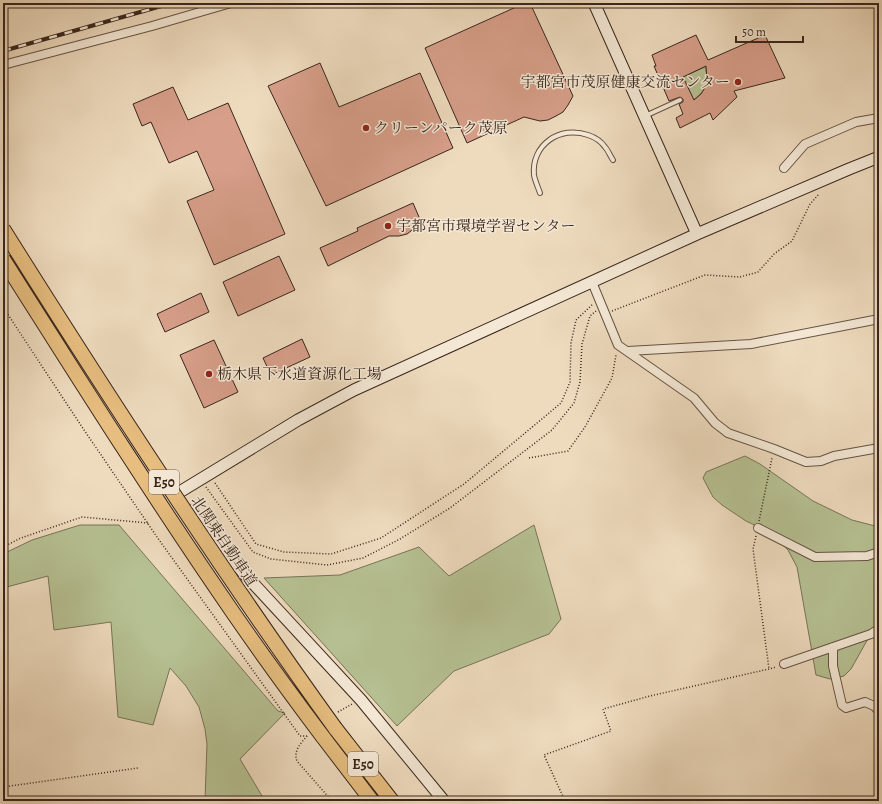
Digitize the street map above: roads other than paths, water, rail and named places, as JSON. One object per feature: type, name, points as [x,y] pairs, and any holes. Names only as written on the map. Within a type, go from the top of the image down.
[{"type":"highway","name":"北関東自動車道","points":[[3,229],[141,447],[248,606],[335,728],[392,801]]},
{"type":"highway","name":"E50","points":[[3,259],[172,523],[318,734],[372,801]]},
{"type":"street","points":[[3,65],[152,26],[231,3]]},
{"type":"street","points":[[594,3],[697,234]]},
{"type":"street","points":[[784,168],[805,144],[856,122],[879,118]]},
{"type":"street","points":[[178,493],[298,420],[354,390],[697,234],[879,157]]},
{"type":"street","points":[[3,221],[178,493],[226,555],[361,700],[444,801]]},
{"type":"street","points":[[592,282],[618,345],[694,398],[715,423],[728,434],[774,449],[806,462],[821,461],[834,456],[879,448]]},
{"type":"street","points":[[628,351],[751,344],[879,319]]},
{"type":"street","points":[[758,528],[815,557],[866,556],[879,552]]},
{"type":"street","points":[[784,664],[871,634],[879,629]]},
{"type":"street","points":[[833,647],[833,666],[842,704],[846,708],[865,702],[874,706],[879,711]]},
{"type":"lane","points":[[644,116],[680,100]]},
{"type":"lane","points":[[540,193],[534,176],[536,160],[544,145],[559,135],[568,132],[576,132],[593,137],[605,146],[613,160]]},
{"type":"railway","points":[[3,51],[172,3]]},
{"type":"place","name":"宇都宮市茂原健康交流センター","points":[[738,82]]},
{"type":"place","name":"クリーンパーク茂原","points":[[366,128]]},
{"type":"place","name":"宇都宮市環境学習センター","points":[[388,226]]},
{"type":"place","name":"栃木県下水道資源化工場","points":[[209,374]]}]
